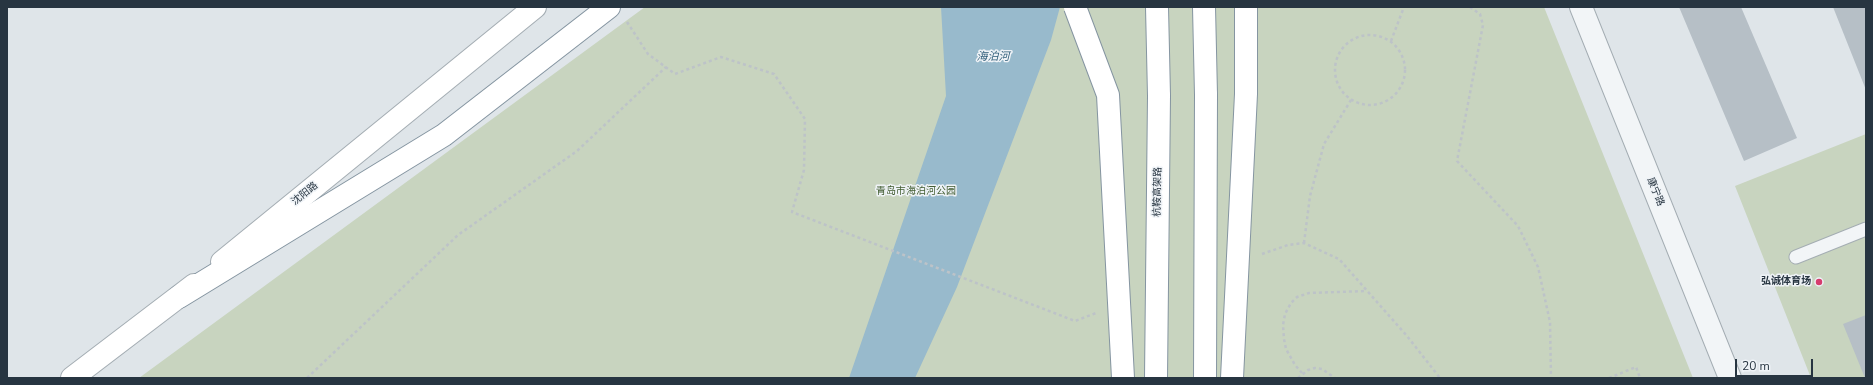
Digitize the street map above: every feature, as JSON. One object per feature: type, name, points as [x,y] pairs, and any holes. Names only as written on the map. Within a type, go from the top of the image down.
[{"type":"main road","name":"沈阳路","points":[[72,378],[179,298],[535,7]]},
{"type":"main road","points":[[1075,7],[1108,95],[1123,378]]},
{"type":"main road","name":"杭鞍高架路","points":[[1156,378],[1159,96],[1157,7]]},
{"type":"main road","points":[[1204,7],[1206,95],[1205,378]]},
{"type":"main road","points":[[1232,378],[1246,94],[1246,7]]},
{"type":"main road","points":[[179,298],[444,135],[617,13]]},
{"type":"street","name":"康宁路","points":[[1581,7],[1730,378]]},
{"type":"lane","points":[[1796,257],[1866,229]]},
{"type":"path","points":[[1391,41],[1404,7]]},
{"type":"path","points":[[1470,7],[1480,14],[1483,25],[1457,161],[1518,226],[1538,267],[1550,322],[1551,378]]},
{"type":"path","points":[[617,13],[648,54],[675,74],[721,57],[774,74],[805,119],[804,170],[792,212],[971,281]]},
{"type":"path","points":[[1369,34],[1380,36],[1391,41],[1399,49],[1405,60],[1406,72],[1403,84],[1396,94],[1386,102],[1375,105],[1363,104],[1351,100],[1343,93],[1337,83],[1334,72],[1336,60],[1340,50],[1348,42],[1358,36],[1369,34]]},
{"type":"path","points":[[306,378],[458,235],[577,151],[666,67]]},
{"type":"path","points":[[1304,243],[1310,196],[1324,144],[1351,100]]},
{"type":"path","points":[[1302,373],[1286,349],[1284,339],[1283,324],[1285,314],[1291,303],[1297,297],[1309,293],[1366,291]]},
{"type":"path","points":[[1610,378],[1636,367],[1640,378]]},
{"type":"path","points":[[1298,378],[1302,373],[1308,370],[1322,369],[1335,378]]},
{"type":"green space","name":"青岛市海泊河公园","points":[[645,7],[1544,7],[1693,378],[139,378]]},
{"type":"green space","name":"弘诚体育场","points":[[1866,134],[1866,378],[1811,378],[1735,186]]},
{"type":"water","name":"海泊河","points":[[941,7],[1060,7],[1051,40],[957,287],[915,378],[849,378],[946,96]]},
{"type":"building","points":[[1679,7],[1741,7],[1797,138],[1744,161]]},
{"type":"building","points":[[1833,7],[1866,7],[1866,90]]},
{"type":"building","points":[[1866,315],[1866,378],[1865,378],[1843,324]]},
{"type":"place","name":"弘诚体育场","points":[[1819,282]]}]
